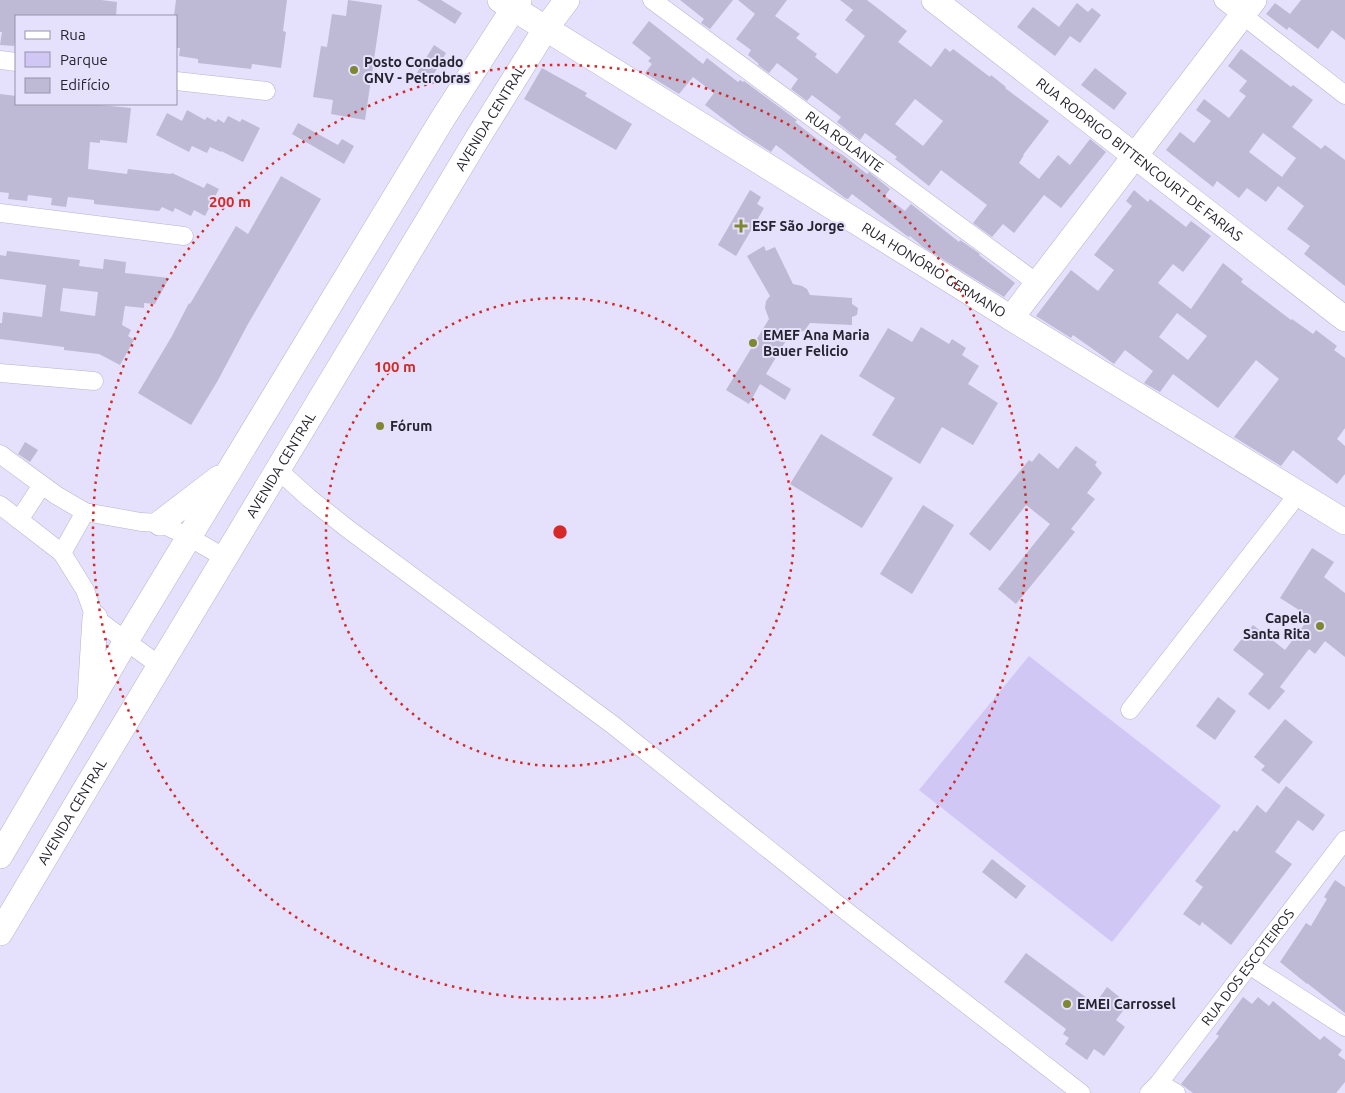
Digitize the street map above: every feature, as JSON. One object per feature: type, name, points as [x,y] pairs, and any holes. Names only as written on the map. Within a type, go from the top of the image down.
[{"type":"main road","name":"AVENIDA CENTRAL","points":[[0,933],[277,469],[546,28],[567,0]]},
{"type":"main road","name":"RUA RODRIGO BITTENCOURT DE FARIAS","points":[[934,0],[1345,319]]},
{"type":"main road","name":"RUA HONÓRIO GERMANO","points":[[510,3],[546,28],[1011,318],[1345,522]]},
{"type":"main road","points":[[0,856],[126,641],[443,118],[510,3]]},
{"type":"main road","points":[[1011,318],[1248,8]]},
{"type":"main road","points":[[258,423],[292,445]]},
{"type":"main road","points":[[160,523],[229,471]]},
{"type":"main road","points":[[89,706],[95,618]]},
{"type":"street","name":"RUA ROLANTE","points":[[652,0],[1037,283]]},
{"type":"street","points":[[1222,0],[1248,8],[1345,95]]},
{"type":"street","points":[[0,60],[15,62]]},
{"type":"street","points":[[178,81],[266,91]]},
{"type":"street","points":[[0,213],[184,236]]},
{"type":"street","points":[[0,373],[94,381]]},
{"type":"street","points":[[0,455],[56,495],[85,512],[141,522],[160,523],[225,558]]},
{"type":"street","points":[[277,469],[348,529],[613,726],[837,904],[1081,1093]]},
{"type":"street","points":[[19,520],[42,485]]},
{"type":"street","points":[[1130,710],[1298,494]]},
{"type":"street","points":[[0,505],[62,552],[85,590],[95,618],[160,666]]},
{"type":"street","points":[[62,552],[85,512]]},
{"type":"street","name":"RUA DOS ESCOTEIROS","points":[[1154,1088],[1249,965],[1342,851]]},
{"type":"street","points":[[1249,965],[1345,1027]]},
{"type":"street","points":[[1154,1088],[1176,1093]]},
{"type":"green space","points":[[1029,656],[1221,806],[1112,942],[919,790]]},
{"type":"building","points":[[0,0],[101,0],[117,2],[116,15],[15,15],[14,46],[0,45],[2,32],[0,32]]},
{"type":"building","points":[[176,0],[287,0],[283,31],[286,32],[281,68],[252,64],[251,69],[198,63],[198,59],[179,56],[178,15],[174,15]]},
{"type":"building","points":[[348,0],[382,5],[365,120],[331,114],[333,100],[313,97],[321,46],[327,47],[332,14],[346,16]]},
{"type":"building","points":[[417,0],[441,0],[462,13],[455,24]]},
{"type":"building","points":[[680,0],[733,0],[710,29],[701,23],[704,19]]},
{"type":"building","points":[[738,0],[787,0],[775,16],[800,34],[796,38],[817,54],[815,57],[837,74],[865,36],[845,20],[853,10],[840,0],[867,0],[907,31],[898,42],[931,67],[945,48],[950,52],[953,49],[990,77],[991,75],[1049,121],[1019,163],[1039,179],[1058,155],[1070,165],[1090,139],[1106,152],[1061,208],[1044,195],[1014,233],[1003,224],[992,237],[973,223],[987,205],[941,170],[929,186],[895,159],[897,157],[865,133],[860,140],[852,134],[837,122],[841,117],[812,95],[807,101],[791,89],[798,79],[777,63],[769,73],[758,65],[748,55],[751,50],[736,39],[755,14]],"holes":[[[915,99],[943,121],[923,146],[895,124]]]},
{"type":"building","points":[[1301,0],[1345,0],[1345,40],[1332,30],[1318,49],[1289,27],[1287,30],[1266,14],[1275,3],[1290,14]]},
{"type":"building","points":[[1077,3],[1088,12],[1092,8],[1101,15],[1080,43],[1070,36],[1055,56],[1017,27],[1033,7],[1059,27]]},
{"type":"building","points":[[649,21],[703,64],[707,58],[738,82],[740,80],[744,81],[797,120],[795,122],[831,150],[843,155],[867,174],[869,172],[890,189],[885,196],[905,211],[911,204],[959,242],[960,240],[980,254],[1015,283],[1004,297],[923,247],[852,194],[848,199],[845,198],[776,145],[771,152],[743,134],[705,105],[714,93],[693,77],[679,94],[645,73],[652,64],[648,61],[651,58],[632,43]]},
{"type":"building","points":[[434,45],[446,53],[428,84],[415,76]]},
{"type":"building","points":[[1241,49],[1291,87],[1293,85],[1313,100],[1292,127],[1321,149],[1325,145],[1345,160],[1345,286],[1304,254],[1310,246],[1287,229],[1304,206],[1278,186],[1266,202],[1247,188],[1239,198],[1217,181],[1213,187],[1166,150],[1180,132],[1194,143],[1211,121],[1196,110],[1204,99],[1229,118],[1246,96],[1239,91],[1247,81],[1228,66]],"holes":[[[1263,133],[1296,158],[1282,177],[1249,152]]]},
{"type":"building","points":[[542,68],[587,93],[585,96],[632,124],[616,150],[524,99]]},
{"type":"building","points":[[1095,68],[1127,93],[1114,110],[1081,85]]},
{"type":"building","points":[[0,94],[15,96],[15,105],[100,105],[131,108],[127,143],[100,140],[100,143],[90,142],[88,169],[127,174],[128,169],[172,173],[204,188],[207,183],[219,189],[205,216],[194,210],[191,216],[175,208],[173,212],[162,207],[159,211],[94,204],[94,200],[68,197],[66,207],[51,205],[52,198],[28,195],[27,201],[8,199],[9,193],[0,192]]},
{"type":"building","points":[[187,110],[205,120],[207,117],[216,122],[218,119],[224,123],[228,116],[240,122],[242,119],[260,128],[243,162],[210,147],[207,153],[192,146],[189,152],[156,135],[167,113],[182,121]]},
{"type":"building","points":[[298,123],[338,145],[342,139],[354,146],[344,164],[292,134]]},
{"type":"building","points":[[281,176],[321,199],[191,425],[138,393],[189,303],[236,226],[248,234]]},
{"type":"building","name":"ESF São Jorge","points":[[750,190],[761,197],[757,204],[764,208],[736,256],[718,245]]},
{"type":"building","points":[[1134,190],[1148,202],[1150,199],[1186,227],[1191,221],[1211,236],[1183,272],[1173,264],[1158,283],[1191,309],[1223,263],[1243,279],[1241,282],[1291,320],[1313,334],[1316,330],[1337,346],[1334,350],[1345,358],[1345,428],[1337,439],[1345,446],[1345,474],[1337,484],[1293,450],[1281,466],[1234,437],[1279,379],[1256,360],[1218,408],[1173,374],[1160,392],[1144,383],[1153,371],[1125,350],[1114,364],[1073,335],[1071,338],[1036,316],[1071,270],[1098,291],[1114,270],[1094,255],[1132,206],[1126,201]],"holes":[[[1177,313],[1207,336],[1188,360],[1159,337]]]},
{"type":"building","points":[[764,246],[766,251],[775,247],[793,284],[807,289],[810,295],[852,298],[852,304],[858,308],[857,315],[852,317],[852,325],[810,323],[805,330],[790,334],[766,374],[791,389],[785,400],[760,384],[749,404],[726,390],[769,319],[765,308],[766,301],[770,296],[747,256]]},
{"type":"building","points":[[7,251],[80,260],[79,266],[103,269],[104,259],[126,262],[125,273],[169,278],[155,304],[144,303],[144,308],[125,306],[122,325],[131,330],[128,336],[134,340],[120,365],[99,354],[64,350],[64,347],[0,339],[0,323],[2,323],[3,312],[42,317],[46,285],[0,279],[0,255],[6,256]],"holes":[[[63,288],[98,292],[95,316],[60,311]]]},
{"type":"building","points":[[921,327],[949,344],[952,339],[966,348],[962,355],[979,366],[968,384],[998,403],[973,445],[942,427],[920,464],[872,435],[895,398],[859,376],[888,328],[912,342]]},
{"type":"building","points":[[821,434],[893,478],[862,528],[790,484]]},
{"type":"building","points":[[25,442],[38,450],[30,462],[18,454]]},
{"type":"building","points":[[1076,446],[1097,462],[1095,465],[1102,473],[1087,493],[1095,499],[1071,529],[1075,532],[1016,604],[998,589],[1050,524],[1026,505],[990,551],[969,534],[1029,460],[1032,462],[1039,453],[1058,469]]},
{"type":"building","points":[[923,505],[954,525],[912,594],[880,574]]},
{"type":"building","points":[[1312,548],[1334,562],[1324,577],[1345,593],[1345,657],[1325,641],[1315,654],[1309,649],[1280,687],[1285,691],[1269,710],[1248,694],[1264,674],[1233,650],[1253,625],[1285,650],[1310,617],[1280,598]]},
{"type":"building","points":[[1218,697],[1236,711],[1215,740],[1196,726]]},
{"type":"building","points":[[1285,719],[1313,742],[1279,784],[1261,770],[1265,766],[1254,757]]},
{"type":"building","points":[[1286,786],[1325,815],[1313,831],[1298,820],[1275,852],[1292,864],[1231,945],[1202,922],[1200,926],[1183,914],[1203,887],[1195,881],[1234,830],[1237,832],[1257,805],[1266,813]]},
{"type":"building","points":[[992,859],[1026,886],[1016,899],[982,872]]},
{"type":"building","points":[[1335,880],[1345,887],[1345,1013],[1280,962],[1306,923],[1311,926],[1327,899],[1324,897]]},
{"type":"building","points":[[1026,953],[1095,1004],[1107,987],[1128,1004],[1116,1020],[1125,1027],[1104,1056],[1094,1049],[1087,1060],[1065,1044],[1069,1038],[1063,1034],[1066,1029],[1004,982]]},
{"type":"building","points":[[1243,997],[1252,1004],[1258,997],[1269,1006],[1273,1001],[1320,1040],[1324,1036],[1342,1050],[1338,1055],[1345,1060],[1345,1082],[1336,1093],[1193,1093],[1181,1084],[1219,1036],[1216,1034]]},
{"type":"place","name":"Posto Condado GNV - Petrobras","points":[[354,70]]},
{"type":"place","name":"ESF São Jorge","points":[[741,226]]},
{"type":"place","name":"EMEF Ana Maria Bauer Felicio","points":[[753,343]]},
{"type":"place","name":"Fórum","points":[[380,426]]},
{"type":"place","name":"Capela Santa Rita","points":[[1320,626]]},
{"type":"place","name":"EMEI Carrossel","points":[[1067,1004]]}]
